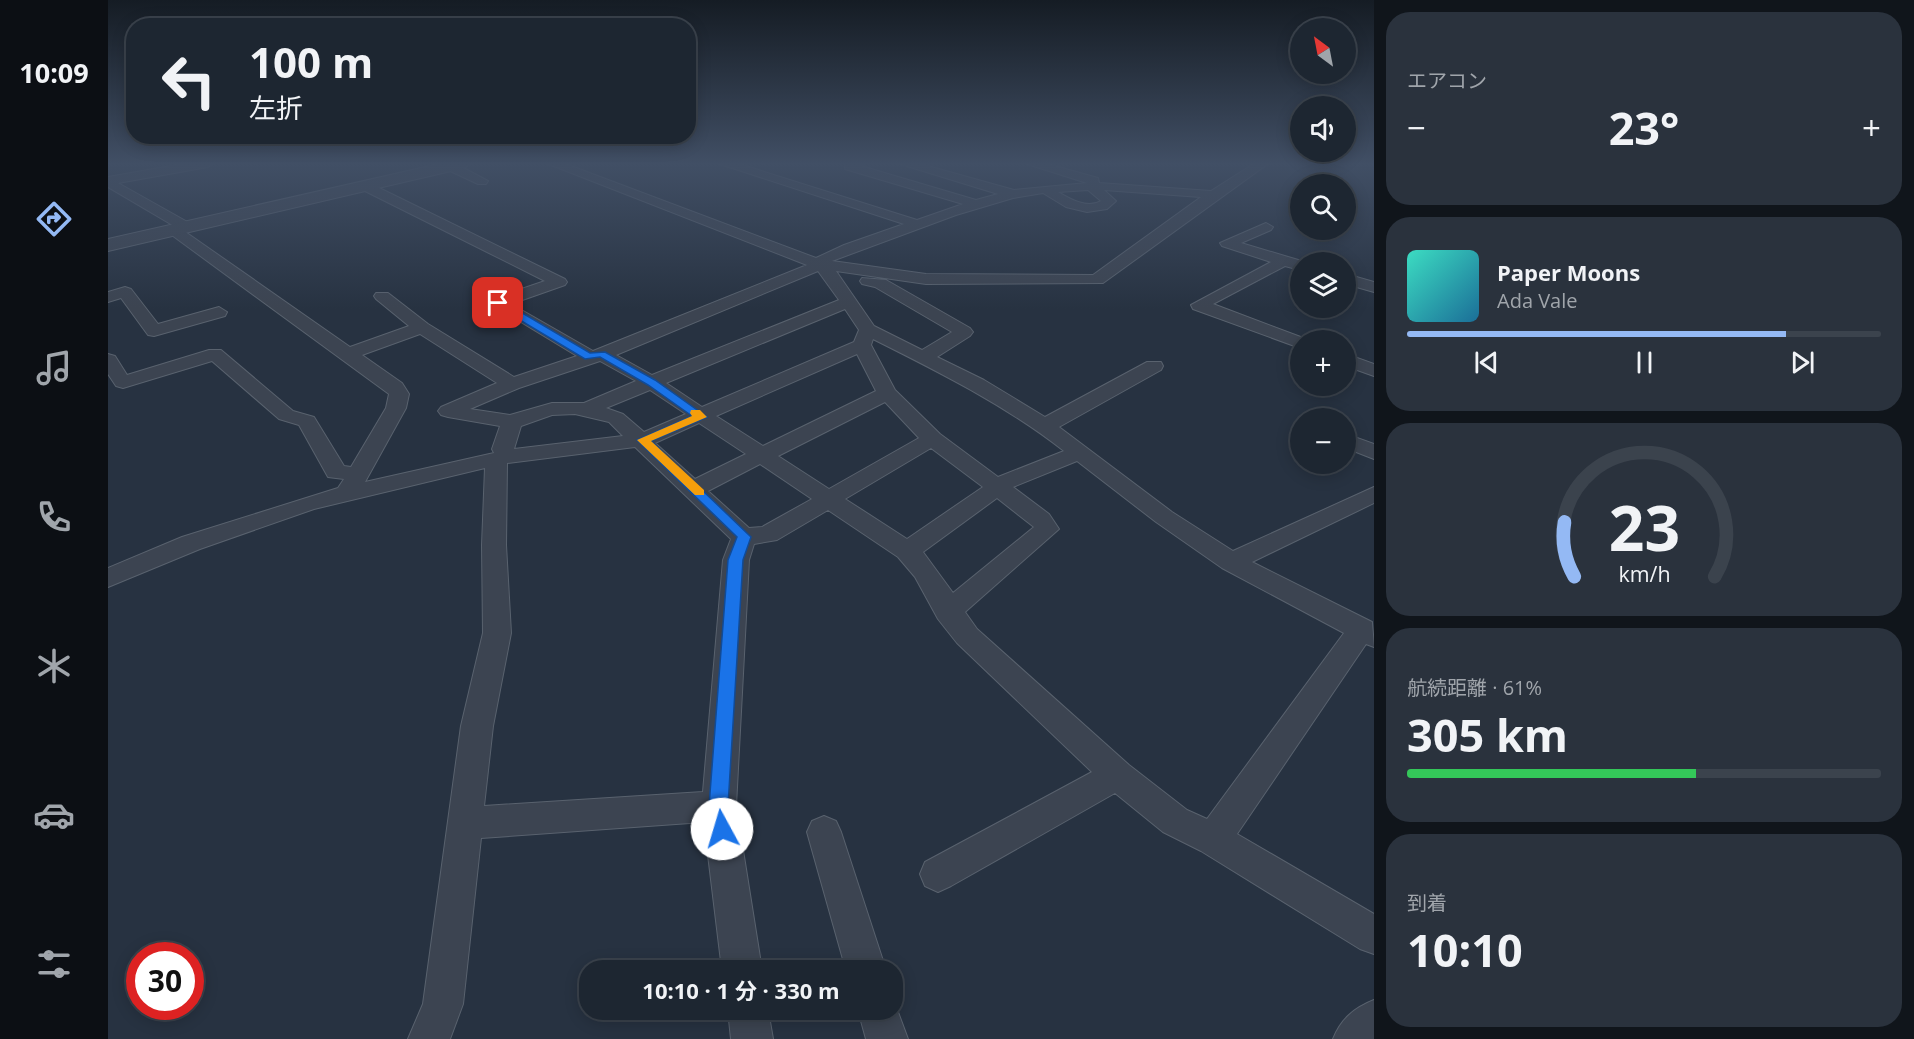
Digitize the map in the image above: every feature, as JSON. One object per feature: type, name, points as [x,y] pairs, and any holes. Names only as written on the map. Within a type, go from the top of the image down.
[{"type":"street","points":[[154,211],[395,387],[399,394],[396,408],[353,484]]},
{"type":"street","points":[[108,245],[255,211]]},
{"type":"street","points":[[417,211],[559,282],[498,303],[651,382],[760,457],[907,551],[924,566],[948,612],[967,636],[1118,775],[1176,821],[1213,839],[1374,935]]},
{"type":"street","points":[[680,211],[818,264],[926,279],[1097,280],[1191,211]]},
{"type":"street","points":[[876,211],[916,224]]},
{"type":"street","points":[[744,537],[695,488],[616,418],[589,408],[566,406],[547,408],[512,422],[448,411],[512,384],[595,355],[812,269],[818,264],[916,224],[954,211]]},
{"type":"street","points":[[1266,227],[1227,243],[1290,263]]},
{"type":"street","points":[[1284,261],[1198,305],[1290,339]]},
{"type":"street","points":[[818,264],[826,270],[849,303],[886,393],[932,439],[997,489],[1041,519],[1047,529],[948,612]]},
{"type":"street","points":[[837,286],[863,280],[880,283],[964,332],[922,358]]},
{"type":"street","points":[[1356,281],[1371,283]]},
{"type":"street","points":[[108,297],[125,292],[154,330],[219,312]]},
{"type":"street","points":[[382,296],[422,328],[512,384]]},
{"type":"street","points":[[589,408],[832,307],[849,303]]},
{"type":"street","points":[[350,353],[422,328]]},
{"type":"street","points":[[108,578],[201,539],[306,504],[353,484],[501,458],[643,440],[701,417],[865,338],[922,358],[977,384],[1045,426],[1164,517],[1231,562],[1368,633],[1213,839]]},
{"type":"street","points":[[108,360],[123,382],[215,354],[286,415],[307,421],[336,472],[353,484]]},
{"type":"street","points":[[1045,426],[1154,366]]},
{"type":"street","points":[[695,488],[886,393]]},
{"type":"street","points":[[431,1038],[442,1004],[477,726],[497,633],[494,546],[501,458],[512,422]]},
{"type":"street","points":[[744,537],[768,534],[932,439]]},
{"type":"street","points":[[1356,444],[1374,452]]},
{"type":"street","points":[[907,551],[1008,480],[1080,452]]},
{"type":"street","points":[[1231,562],[1374,494]]},
{"type":"street","points":[[741,960],[719,806],[736,560],[744,537]]},
{"type":"street","points":[[938,874],[1118,775]]},
{"type":"street","points":[[466,823],[719,806]]},
{"type":"street","points":[[824,832],[863,960]]},
{"type":"street","points":[[749,1020],[752,1039]]},
{"type":"street","points":[[881,1020],[887,1039]]},
{"type":"street","points":[[1354,1039],[1374,1021]]},
{"type":"slow traffic","points":[[695,413],[701,417],[643,440],[699,492]]},
{"type":"route","points":[[498,303],[589,356],[602,354],[651,382],[701,417],[643,440],[744,537],[736,560],[719,806],[722,829]]}]
